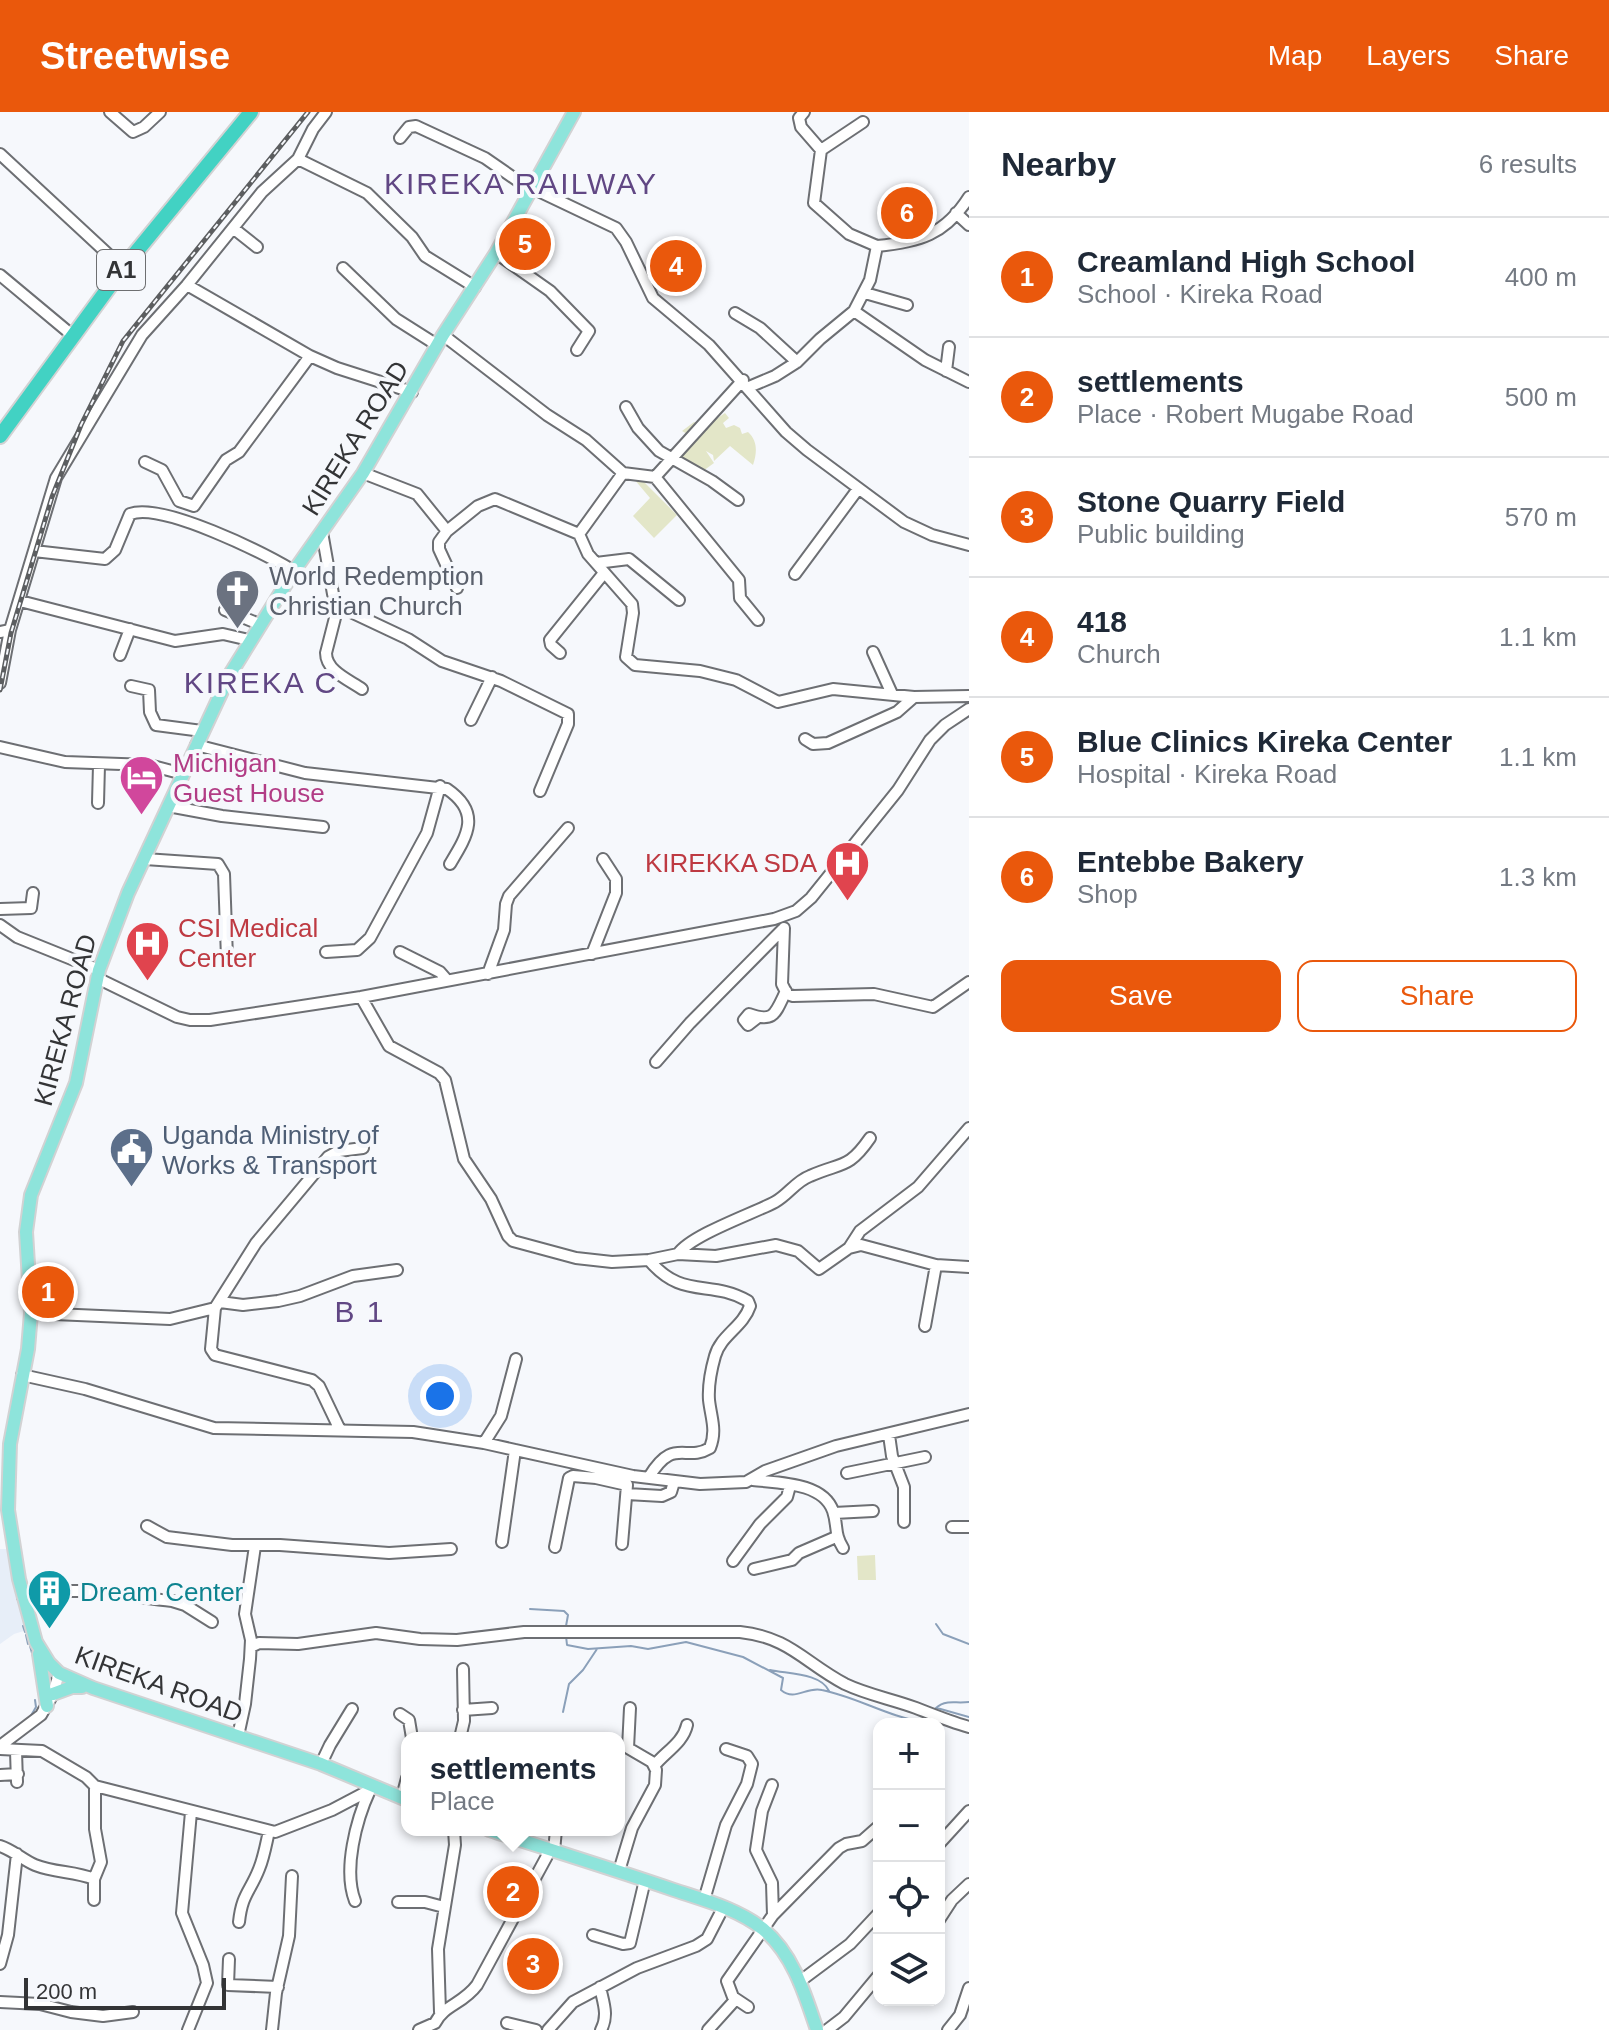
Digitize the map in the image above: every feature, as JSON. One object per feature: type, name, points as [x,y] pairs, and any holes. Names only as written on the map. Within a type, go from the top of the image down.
[{"type":"highway","name":"A1","points":[[0,436],[123,268],[251,112]]},
{"type":"main road","name":"KIREKA ROAD","points":[[401,1797],[372,1788],[321,1764],[93,1688],[59,1673],[49,1663],[36,1642],[23,1597],[11,1542],[8,1510],[10,1444],[31,1313],[26,1232],[31,1195],[76,1083],[98,974],[116,921],[202,731],[249,640],[363,473],[440,340],[496,253],[574,112]]},
{"type":"main road","points":[[36,1642],[50,1700],[72,1687],[93,1688]]},
{"type":"main road","points":[[507,1836],[619,1871],[741,1915],[763,1929],[789,1961],[817,2030]]},
{"type":"street","points":[[114,113],[129,131],[137,131],[160,112]]},
{"type":"street","points":[[0,683],[5,631],[20,601],[51,493],[64,465],[142,335],[262,192],[298,159],[313,129],[326,112]]},
{"type":"street","points":[[804,112],[799,118],[801,127],[821,150],[814,203],[849,234],[877,246],[921,240],[942,227],[969,197]]},
{"type":"street","points":[[821,150],[863,122]]},
{"type":"street","points":[[400,138],[409,127],[416,126],[485,158],[532,189],[616,228],[653,298],[704,340],[794,439],[912,526],[969,545]]},
{"type":"street","points":[[0,154],[123,268]]},
{"type":"street","points":[[298,159],[367,193],[412,237],[425,256],[475,287]]},
{"type":"street","points":[[956,213],[969,225]]},
{"type":"street","points":[[233,228],[257,247]]},
{"type":"street","points":[[655,477],[746,384],[775,376],[797,362],[854,311],[865,293],[877,246]]},
{"type":"street","points":[[496,253],[550,291],[589,331],[590,334],[577,350]]},
{"type":"street","points":[[343,268],[405,327],[440,340],[586,440],[623,473],[655,477],[739,580],[740,598],[758,620]]},
{"type":"street","points":[[0,275],[72,335]]},
{"type":"street","points":[[187,285],[310,356],[412,392]]},
{"type":"street","points":[[865,293],[907,305]]},
{"type":"street","points":[[854,311],[925,360],[969,382]]},
{"type":"street","points":[[735,313],[760,328],[797,362]]},
{"type":"street","points":[[946,371],[949,347]]},
{"type":"street","points":[[145,462],[162,470],[179,501],[194,506],[226,460],[239,452],[261,424],[310,356]]},
{"type":"street","points":[[626,407],[650,443],[738,500]]},
{"type":"street","points":[[363,473],[417,494],[447,531]]},
{"type":"street","points":[[579,534],[623,473]]},
{"type":"street","points":[[795,574],[858,489]]},
{"type":"street","points":[[457,588],[439,549],[439,542],[447,531],[478,506],[495,499],[579,534],[596,563],[632,604],[626,657],[635,665],[700,671],[736,680],[778,702],[833,689],[914,697],[969,696]]},
{"type":"street","points":[[34,551],[105,559],[115,550],[130,514],[140,512],[182,521],[236,541],[294,571]]},
{"type":"street","points":[[322,532],[338,606],[326,661],[332,669],[362,689]]},
{"type":"street","points":[[596,563],[629,559],[679,600]]},
{"type":"street","points":[[560,653],[552,647],[550,640],[604,573]]},
{"type":"street","points":[[20,601],[175,641],[223,634],[249,640]]},
{"type":"street","points":[[338,606],[408,639],[442,661],[492,677],[569,717],[540,791]]},
{"type":"street","points":[[225,610],[259,624]]},
{"type":"street","points":[[120,655],[130,629]]},
{"type":"street","points":[[873,652],[892,694]]},
{"type":"street","points":[[471,720],[492,677]]},
{"type":"street","points":[[131,686],[149,690],[150,712],[156,725],[202,731]]},
{"type":"street","points":[[805,739],[813,744],[828,743],[897,712],[914,697]]},
{"type":"street","points":[[656,1062],[690,1023],[769,946],[835,869],[898,790],[930,740],[945,725],[969,709]]},
{"type":"street","points":[[196,745],[305,773],[447,789],[463,805],[469,822],[466,838],[450,864]]},
{"type":"street","points":[[0,748],[48,760],[99,765],[149,765],[183,774]]},
{"type":"street","points":[[98,803],[99,765]]},
{"type":"street","points":[[326,952],[357,950],[370,938],[427,833],[440,786]]},
{"type":"street","points":[[168,806],[235,818],[323,827]]},
{"type":"street","points":[[488,974],[504,930],[509,896],[568,828]]},
{"type":"street","points":[[145,859],[221,866],[224,874],[227,958]]},
{"type":"street","points":[[592,954],[616,893],[616,879],[603,859]]},
{"type":"street","points":[[33,893],[31,908],[1,909],[0,923],[17,937],[98,974],[165,1012],[190,1020],[210,1020],[361,997],[774,919],[796,911]]},
{"type":"street","points":[[784,928],[782,984],[793,996],[874,994],[933,1007],[969,982]]},
{"type":"street","points":[[400,952],[440,972],[447,980]]},
{"type":"street","points":[[757,1018],[762,1020],[771,1016],[786,991]]},
{"type":"street","points":[[361,997],[389,1046],[439,1073],[445,1080],[464,1159],[491,1199],[513,1241],[576,1258],[612,1262],[649,1260],[678,1254],[716,1256],[776,1245],[798,1251],[819,1269],[849,1248],[860,1231],[918,1187],[969,1128]]},
{"type":"street","points":[[678,1254],[688,1243],[777,1200],[807,1177],[836,1168],[854,1158],[870,1138]]},
{"type":"street","points":[[340,1430],[319,1386],[312,1380],[213,1353],[211,1349],[218,1305],[256,1243],[322,1162],[339,1151],[363,1148]]},
{"type":"street","points":[[849,1248],[861,1245],[936,1265],[969,1267]]},
{"type":"street","points":[[649,1260],[672,1281],[736,1295],[748,1301],[750,1306],[740,1324],[721,1342],[715,1356],[709,1385],[714,1426],[710,1448],[703,1452],[669,1455],[658,1463],[649,1477]]},
{"type":"street","points":[[925,1326],[936,1265]]},
{"type":"street","points":[[31,1313],[170,1319],[218,1305],[278,1301],[353,1276],[397,1270]]},
{"type":"street","points":[[484,1443],[501,1416],[516,1359]]},
{"type":"street","points":[[22,1375],[85,1389],[214,1428],[413,1432],[515,1450],[625,1483],[627,1494],[622,1544]]},
{"type":"street","points":[[753,1480],[765,1471],[836,1446],[969,1414]]},
{"type":"street","points":[[889,1435],[894,1463],[904,1487],[904,1522]]},
{"type":"street","points":[[502,1542],[515,1450]]},
{"type":"street","points":[[847,1473],[925,1457]]},
{"type":"street","points":[[555,1547],[569,1478],[597,1474],[674,1482],[736,1484],[753,1480],[819,1493],[834,1513],[836,1537],[843,1548]]},
{"type":"street","points":[[627,1494],[666,1495],[671,1492],[674,1482]]},
{"type":"street","points":[[733,1561],[760,1524],[787,1497],[790,1486]]},
{"type":"street","points":[[834,1513],[873,1511]]},
{"type":"street","points":[[147,1526],[167,1537],[203,1543],[389,1553],[451,1549]]},
{"type":"street","points":[[952,1527],[969,1527]]},
{"type":"street","points":[[754,1569],[792,1560],[799,1553],[836,1537]]},
{"type":"street","points":[[238,1736],[251,1647],[247,1591],[255,1546]]},
{"type":"street","points":[[23,1597],[35,1593],[90,1593],[172,1601],[185,1605],[212,1622]]},
{"type":"street","points":[[251,1647],[259,1643],[298,1644],[376,1633],[457,1640],[506,1633],[714,1630],[756,1634],[803,1654],[847,1685],[873,1697],[969,1727]]},
{"type":"street","points":[[461,1732],[463,1669]]},
{"type":"street","points":[[0,1748],[29,1726],[50,1700],[59,1673]]},
{"type":"street","points":[[463,1710],[492,1708]]},
{"type":"street","points":[[619,1871],[632,1828],[654,1789],[652,1762],[628,1748],[630,1708]]},
{"type":"street","points":[[321,1764],[352,1709]]},
{"type":"street","points":[[400,1714],[409,1720],[411,1732]]},
{"type":"street","points":[[654,1766],[679,1742],[687,1725]]},
{"type":"street","points":[[0,1748],[42,1751],[86,1777],[95,1786],[269,1831],[283,1830],[372,1788]]},
{"type":"street","points":[[704,1900],[726,1825],[747,1784],[752,1764],[747,1756],[726,1749]]},
{"type":"street","points":[[0,1775],[17,1778],[16,1751]]},
{"type":"street","points":[[772,1785],[762,1811],[756,1850],[772,1883],[773,1915]]},
{"type":"street","points":[[94,1900],[94,1879],[101,1862],[95,1829],[95,1786]]},
{"type":"street","points":[[355,1901],[350,1885],[349,1863],[372,1788]]},
{"type":"street","points":[[945,1837],[969,1811]]},
{"type":"street","points":[[188,2030],[207,1983],[182,1913],[191,1812]]},
{"type":"street","points":[[239,1922],[244,1893],[254,1881],[262,1863],[269,1831]]},
{"type":"street","points":[[748,2007],[736,1999],[729,1988],[729,1977],[763,1929],[839,1848],[862,1841],[873,1831]]},
{"type":"street","points":[[419,2030],[435,2023],[440,2012],[438,1949],[454,1836]]},
{"type":"street","points":[[440,2012],[466,1999],[477,1985],[547,1856],[554,1836]]},
{"type":"street","points":[[0,1846],[34,1865],[81,1873],[94,1879]]},
{"type":"street","points":[[0,1964],[8,1935],[17,1854]]},
{"type":"street","points":[[272,2030],[289,1936],[292,1876]]},
{"type":"street","points":[[593,1935],[623,1944],[630,1943],[645,1880]]},
{"type":"street","points":[[945,1911],[969,1884]]},
{"type":"street","points":[[398,1902],[425,1902],[444,1907]]},
{"type":"street","points":[[548,2030],[573,2002],[637,1968],[696,1946],[711,1934],[723,1908]]},
{"type":"street","points":[[799,1982],[850,1944],[873,1919]]},
{"type":"street","points":[[229,1959],[228,1985],[278,1987]]},
{"type":"street","points":[[827,2030],[844,2017],[873,1982]]},
{"type":"street","points":[[600,1987],[606,2013],[601,2030]]},
{"type":"street","points":[[948,2030],[960,2015],[969,1988]]},
{"type":"street","points":[[708,2030],[736,1999]]},
{"type":"street","points":[[0,2002],[40,2004],[103,2016],[133,2012]]},
{"type":"street","points":[[103,2016],[103,2030]]},
{"type":"street","points":[[507,2023],[536,2030]]},
{"type":"shaded area","points":[[0,1549],[7,1549],[27,1630],[14,1634],[0,1644]]},
{"type":"green space","points":[[710,413],[715,420],[725,413],[729,418],[723,423],[726,428],[734,425],[740,428],[742,434],[748,432],[754,439],[753,465],[730,446],[714,461],[713,455],[706,451],[714,463],[699,474],[677,460],[692,437],[682,431],[694,422],[709,427],[703,418]]},
{"type":"green space","points":[[638,476],[677,515],[654,538],[633,516],[650,498],[634,479]]},
{"type":"green space","points":[[875,1555],[876,1580],[858,1580],[857,1556]]},
{"type":"waterway","points":[[530,1609],[564,1611],[568,1615],[566,1626]]},
{"type":"waterway","points":[[936,1624],[943,1634],[969,1644]]},
{"type":"waterway","points":[[23,1626],[25,1632]]},
{"type":"waterway","points":[[26,1635],[28,1644]]},
{"type":"waterway","points":[[566,1636],[567,1645],[588,1649],[631,1646],[648,1649],[686,1642],[743,1657],[783,1678],[781,1690],[786,1693],[822,1690],[911,1719],[924,1722],[929,1717]]},
{"type":"waterway","points":[[30,1646],[34,1660]]},
{"type":"waterway","points":[[563,1712],[569,1684],[597,1649]]},
{"type":"waterway","points":[[770,1670],[812,1678],[829,1691]]},
{"type":"waterway","points":[[29,1719],[36,1707],[35,1700]]},
{"type":"waterway","points":[[933,1711],[945,1703],[969,1702]]},
{"type":"waterway","points":[[937,1708],[969,1717]]},
{"type":"railway","points":[[0,690],[11,633],[52,497],[81,425],[123,341],[308,112]]},
{"type":"place","name":"Entebbe Bakery","points":[[907,213]]},
{"type":"place","name":"Blue Clinics Kireka Center","points":[[525,244]]},
{"type":"place","name":"418","points":[[676,266]]},
{"type":"place","name":"World Redemption Christian Church","points":[[238,630]]},
{"type":"place","name":"Michigan Guest House","points":[[142,817]]},
{"type":"place","name":"KIREKKA SDA","points":[[848,902]]},
{"type":"place","name":"CSI Medical Center","points":[[147,982]]},
{"type":"place","name":"Uganda Ministry of Works & Transport","points":[[131,1189]]},
{"type":"place","name":"Creamland High School","points":[[48,1292]]},
{"type":"place","name":"Dream Center","points":[[49,1631]]},
{"type":"place","name":"settlements","points":[[513,1892]]},
{"type":"place","name":"Stone Quarry Field","points":[[533,1964]]},
{"type":"district","name":"KIREKA RAILWAY","points":[[521,184]]},
{"type":"district","name":"KIREKA C","points":[[261,683]]},
{"type":"district","name":"B 1","points":[[360,1312]]}]
